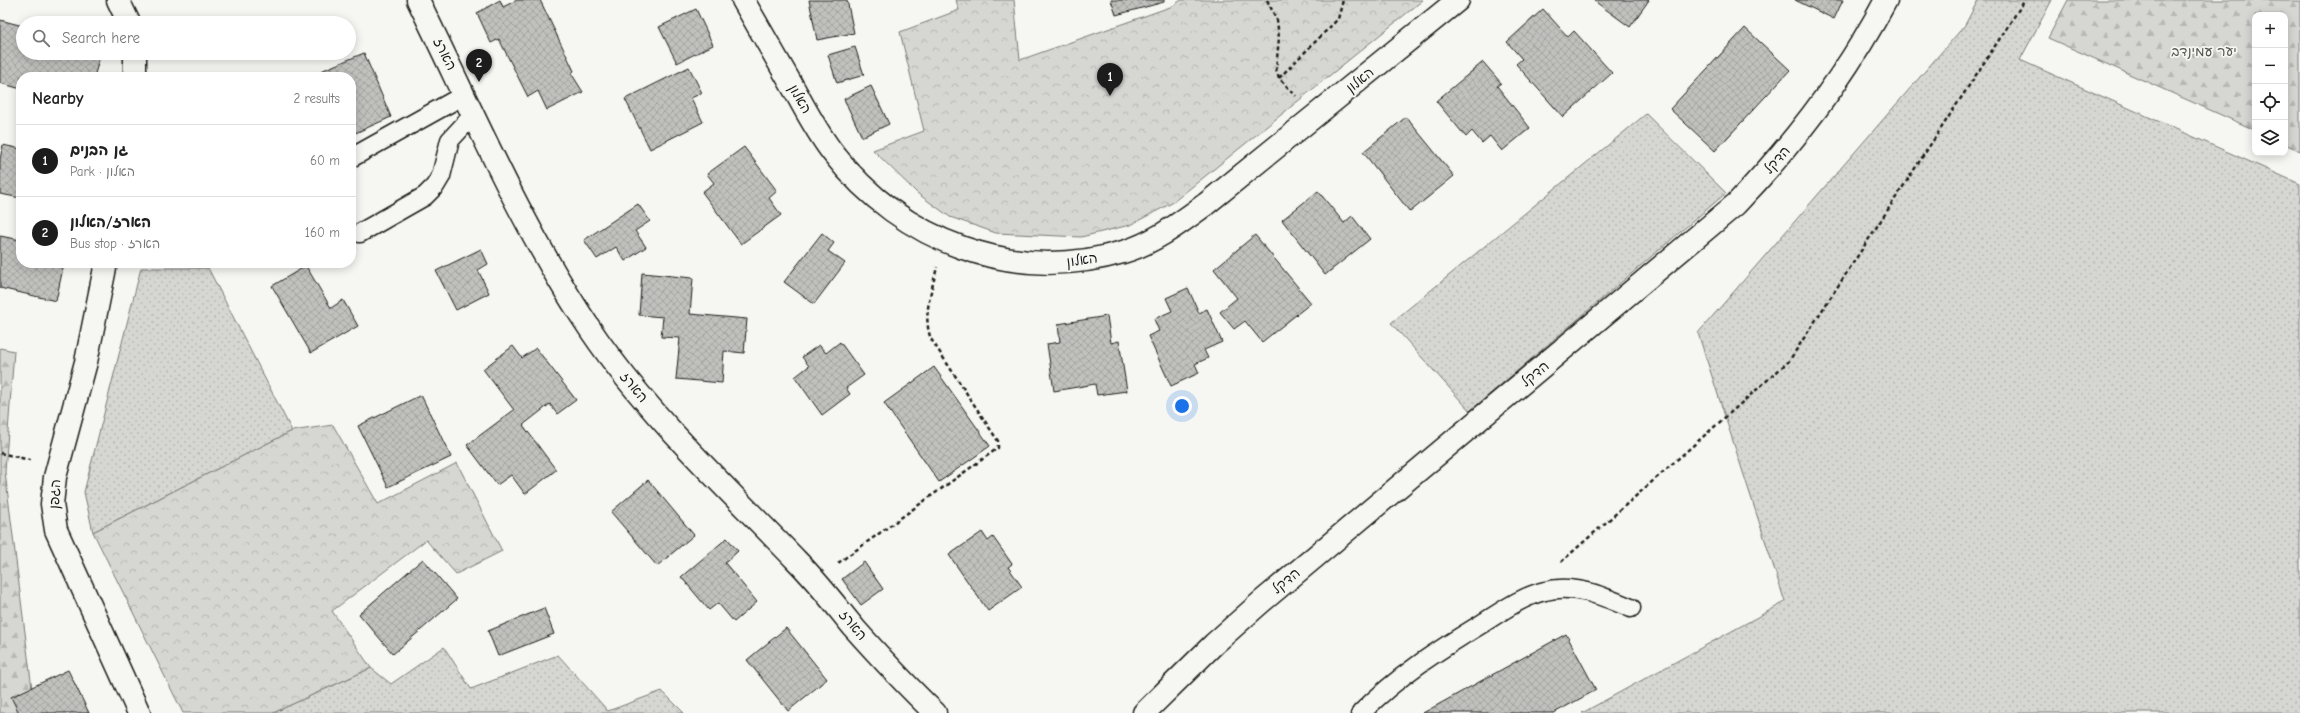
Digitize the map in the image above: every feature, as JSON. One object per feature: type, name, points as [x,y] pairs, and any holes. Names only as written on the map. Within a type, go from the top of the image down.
[{"type":"street","points":[[118,0],[126,16]]},
{"type":"street","name":"הארז","points":[[418,0],[549,263],[609,355],[666,424],[815,580],[877,653],[935,713]]},
{"type":"street","name":"האלון","points":[[743,0],[805,109],[833,153],[867,191],[905,220],[943,241],[989,257],[1034,264],[1080,262],[1124,252],[1172,229],[1206,204],[1315,117],[1458,0]]},
{"type":"street","name":"הדקל","points":[[1144,713],[1214,644],[1260,603],[1736,204],[1776,162],[1813,117],[1846,70],[1886,0]]},
{"type":"street","points":[[135,60],[135,72]]},
{"type":"street","name":"הגפן","points":[[105,268],[86,362],[57,467],[52,504],[56,530],[138,713]]},
{"type":"lane","points":[[356,155],[464,95]]},
{"type":"lane","points":[[360,233],[425,196],[435,186],[441,176],[450,140],[474,114]]},
{"type":"lane","points":[[1361,713],[1416,664],[1516,602],[1546,590],[1574,589],[1602,595],[1631,608]]},
{"type":"path","points":[[1267,0],[1277,20],[1279,38],[1276,68],[1279,78],[1315,117]]},
{"type":"path","points":[[1279,78],[1338,19],[1343,0]]},
{"type":"path","points":[[1558,566],[1789,361],[2025,0]]},
{"type":"path","points":[[815,580],[998,448],[998,441],[931,339],[927,328],[928,309],[943,241]]},
{"type":"green space","points":[[956,0],[1014,0],[1020,60],[1173,6],[1181,0],[1423,0],[1172,203],[1130,225],[1081,237],[996,233],[950,217],[917,193],[873,150],[924,131],[900,32],[959,10]]},
{"type":"green space","points":[[1978,0],[2052,0],[2020,60],[2300,184],[2300,713],[1582,713],[1785,602],[1698,333],[1965,25]]},
{"type":"green space","name":"יער עמינדב","points":[[2068,0],[2300,0],[2300,151],[2288,145],[2288,12],[2252,12],[2252,129],[2048,38]]},
{"type":"green space","points":[[1646,114],[1726,193],[1470,411],[1391,323]]},
{"type":"green space","points":[[141,268],[208,268],[292,431],[93,532],[84,492]]},
{"type":"green space","points":[[0,348],[14,351],[5,472],[35,713],[0,713]]},
{"type":"green space","points":[[333,425],[378,504],[457,463],[502,551],[456,574],[426,540],[332,611],[371,668],[273,713],[183,713],[93,532],[292,431]]},
{"type":"green space","points":[[444,647],[471,689],[558,655],[608,711],[662,691],[684,713],[273,713],[371,668],[391,684]]},
{"type":"building","points":[[500,0],[503,7],[517,0],[540,0],[574,71],[571,73],[583,92],[547,110],[538,91],[528,97],[499,39],[491,43],[477,13]]},
{"type":"building","points":[[809,0],[847,0],[854,33],[817,40]]},
{"type":"building","points":[[1111,0],[1164,0],[1164,2],[1116,15]]},
{"type":"building","points":[[1593,0],[1649,0],[1630,27]]},
{"type":"building","points":[[1795,0],[1843,0],[1834,19]]},
{"type":"building","points":[[696,9],[713,45],[677,63],[659,27]]},
{"type":"building","points":[[1543,9],[1568,37],[1574,31],[1612,73],[1563,117],[1516,64],[1522,59],[1507,42]]},
{"type":"building","points":[[0,20],[16,24],[16,60],[99,60],[95,72],[16,72],[16,88],[0,83]]},
{"type":"building","points":[[1745,28],[1790,70],[1715,151],[1670,109]]},
{"type":"building","points":[[855,47],[864,75],[837,83],[828,55]]},
{"type":"building","points":[[364,53],[391,117],[356,133],[356,72],[321,71],[347,60],[356,60],[356,56]]},
{"type":"building","points":[[1483,62],[1501,83],[1497,86],[1530,128],[1502,151],[1490,136],[1482,143],[1472,131],[1466,137],[1436,101]]},
{"type":"building","points":[[689,67],[702,93],[691,98],[703,122],[650,149],[625,99]]},
{"type":"building","points":[[871,86],[889,124],[862,137],[844,99]]},
{"type":"building","points":[[1406,117],[1454,176],[1410,212],[1363,152]]},
{"type":"building","points":[[3,145],[16,148],[16,197],[0,194],[0,159]]},
{"type":"building","points":[[744,147],[777,191],[769,198],[781,215],[741,244],[702,192],[714,183],[707,174]]},
{"type":"building","points":[[1318,191],[1344,223],[1352,216],[1370,239],[1325,275],[1282,220]]},
{"type":"building","points":[[638,204],[650,221],[635,231],[646,247],[625,261],[616,247],[597,259],[584,240]]},
{"type":"building","points":[[822,233],[834,243],[828,251],[845,263],[814,304],[784,282]]},
{"type":"building","points":[[1255,235],[1311,303],[1262,342],[1245,321],[1234,329],[1220,312],[1237,298],[1214,269]]},
{"type":"building","points":[[0,236],[16,239],[16,268],[63,268],[56,301],[0,288]]},
{"type":"building","points":[[481,249],[488,264],[478,270],[489,293],[456,310],[436,271]]},
{"type":"building","points":[[303,268],[307,268],[331,308],[343,300],[358,326],[311,353],[272,286]]},
{"type":"building","points":[[642,273],[693,278],[690,314],[747,319],[744,353],[724,351],[722,383],[676,379],[680,338],[661,337],[663,317],[639,315]]},
{"type":"building","points":[[1188,288],[1199,313],[1207,309],[1222,342],[1204,350],[1208,358],[1195,364],[1199,373],[1171,386],[1148,336],[1159,331],[1154,319],[1172,311],[1166,298]]},
{"type":"building","points":[[1107,316],[1111,343],[1119,341],[1127,391],[1097,395],[1095,384],[1054,391],[1047,344],[1060,342],[1058,324]]},
{"type":"building","points":[[840,342],[864,375],[846,388],[850,394],[822,415],[795,377],[809,366],[802,357],[819,345],[826,353]]},
{"type":"building","points":[[513,346],[522,358],[536,348],[576,400],[557,414],[550,404],[523,425],[556,470],[525,494],[511,475],[497,485],[467,445],[514,410],[483,369]]},
{"type":"building","points":[[934,367],[990,446],[939,482],[884,403]]},
{"type":"building","points":[[421,395],[451,457],[388,487],[358,426]]},
{"type":"building","points":[[648,480],[694,535],[657,566],[611,512]]},
{"type":"building","points":[[982,532],[988,541],[993,537],[1012,564],[1008,567],[1022,587],[988,611],[949,555]]},
{"type":"building","points":[[727,538],[738,551],[725,563],[757,602],[734,622],[718,603],[709,610],[681,577]]},
{"type":"building","points":[[423,559],[457,599],[393,654],[359,614]]},
{"type":"building","points":[[864,562],[883,589],[861,605],[842,579]]},
{"type":"building","points":[[544,608],[554,634],[498,656],[488,631]]},
{"type":"building","points":[[786,628],[827,679],[788,711],[747,660]]},
{"type":"building","points":[[1566,634],[1596,690],[1554,713],[1423,713]]},
{"type":"building","points":[[68,670],[89,713],[19,713],[11,697]]},
{"type":"place","name":"הארז/האלון","points":[[479,82]]},
{"type":"place","name":"גן הבנים","points":[[1110,96]]}]
